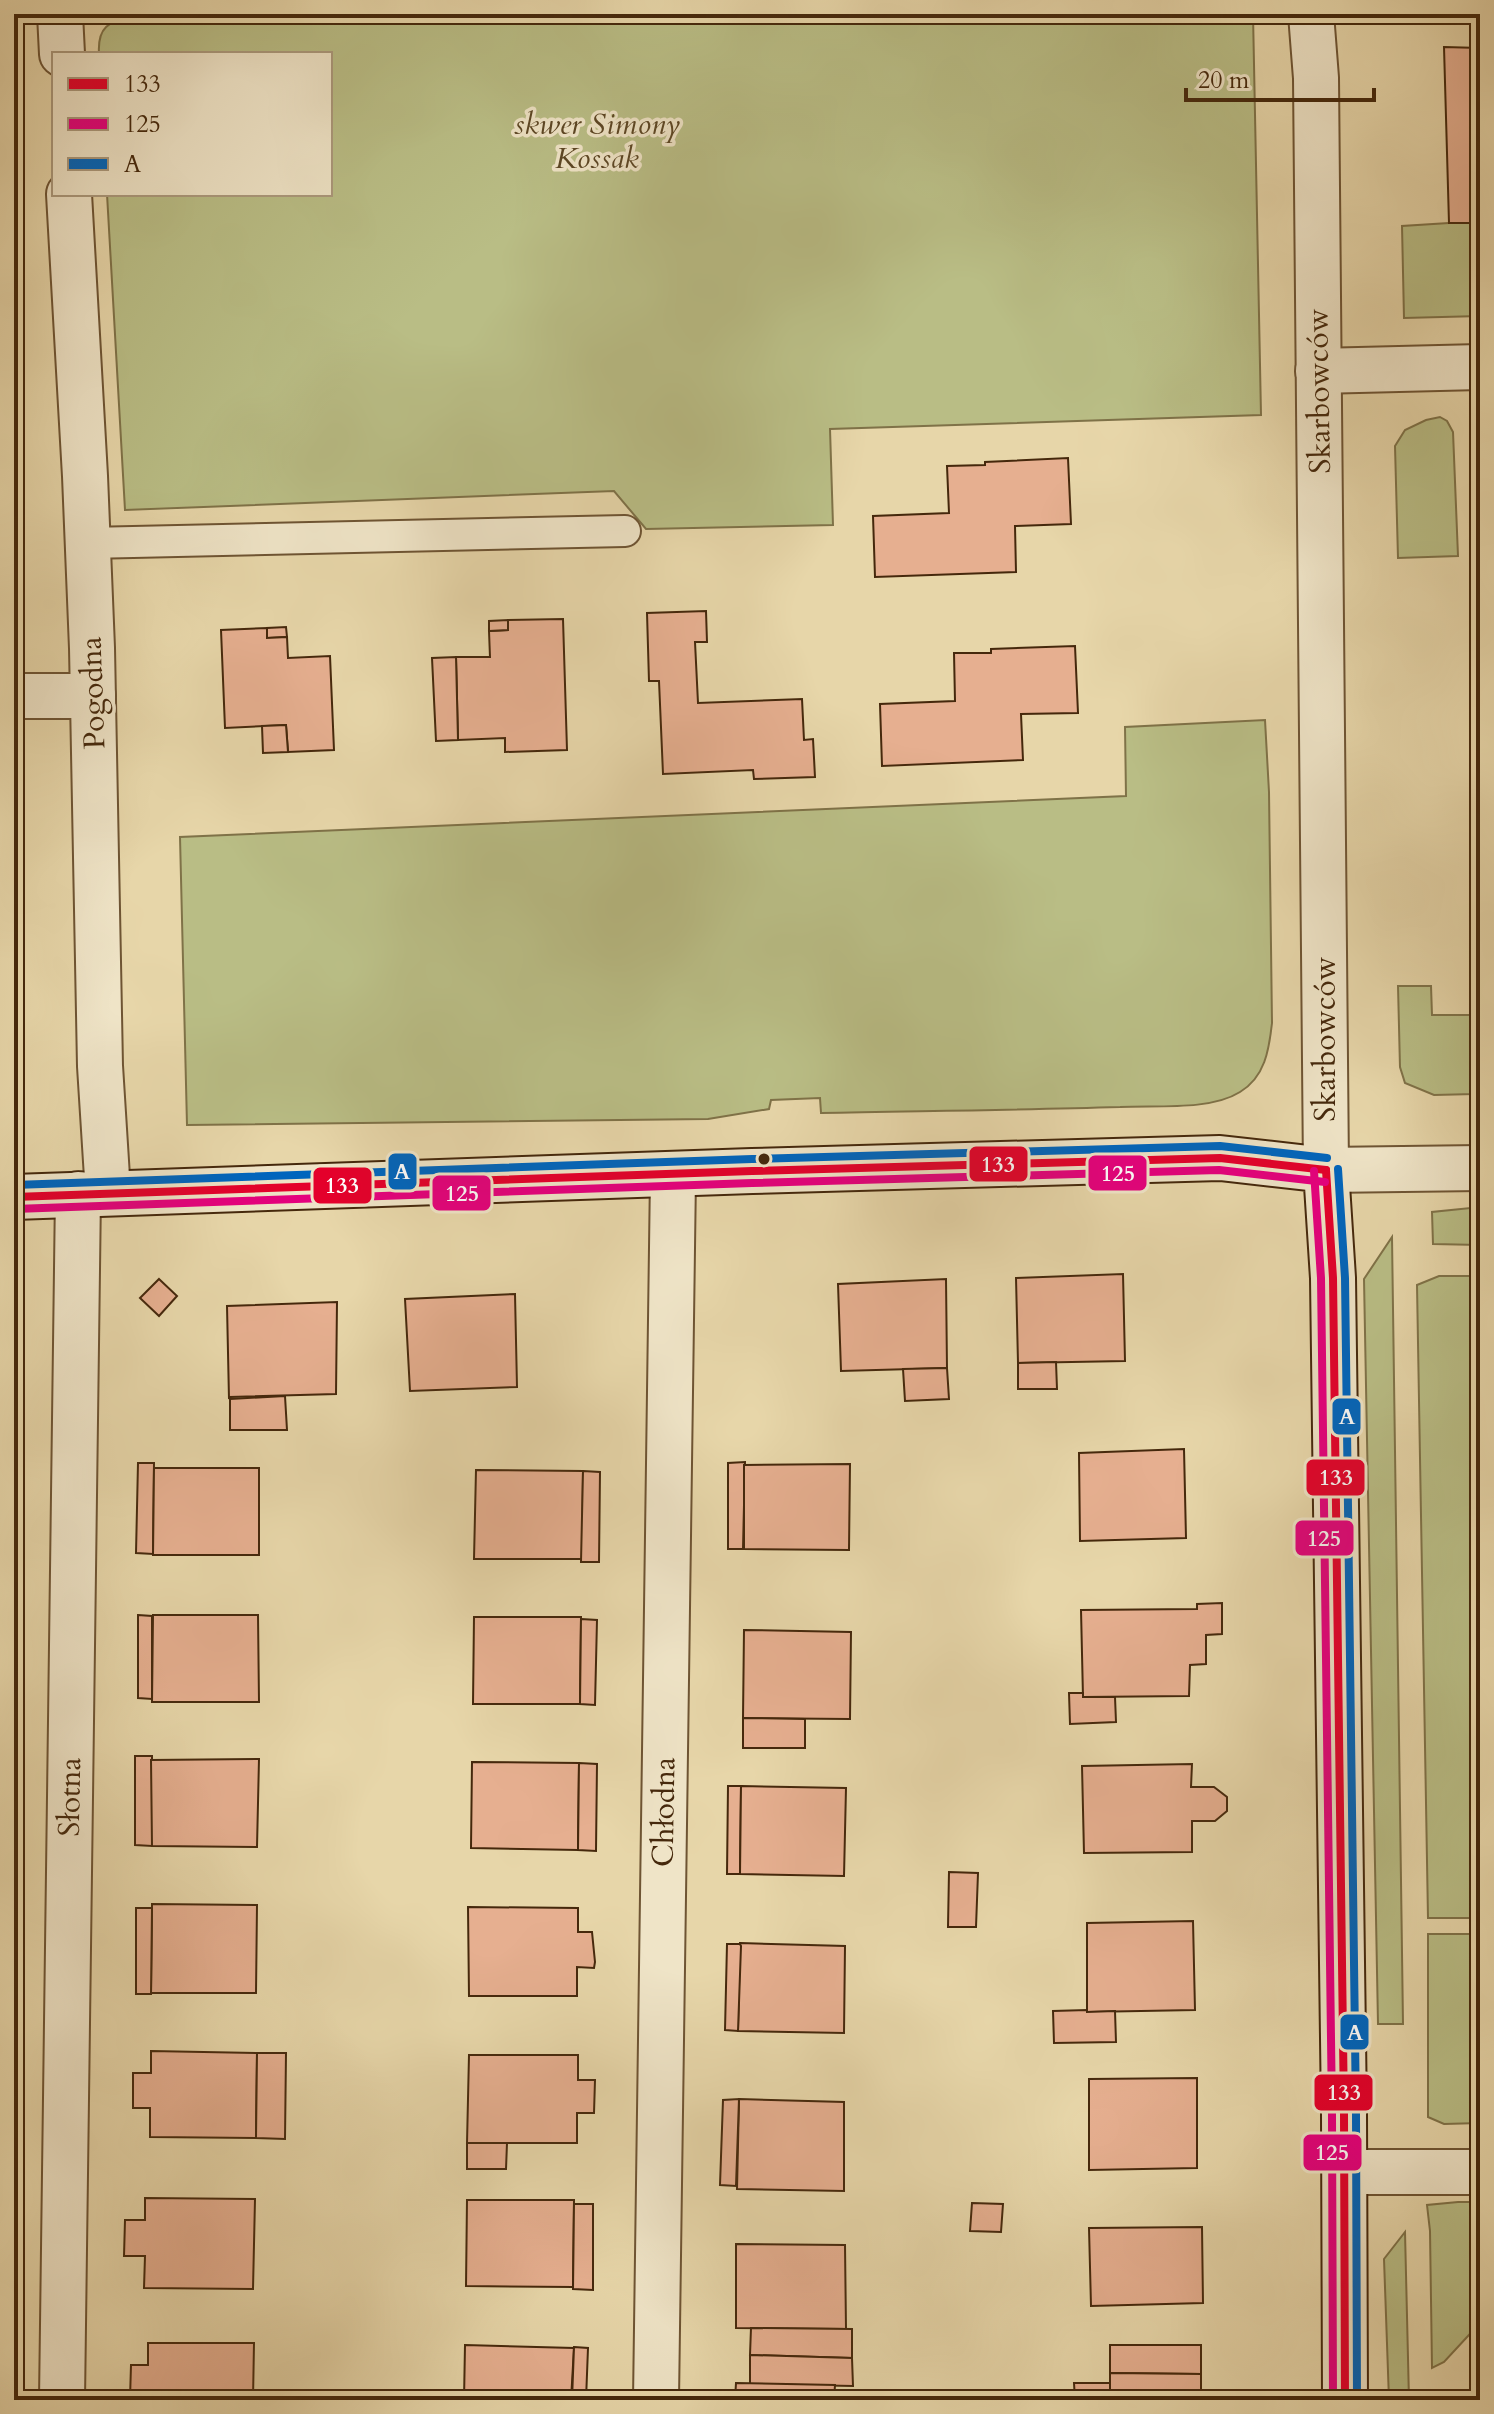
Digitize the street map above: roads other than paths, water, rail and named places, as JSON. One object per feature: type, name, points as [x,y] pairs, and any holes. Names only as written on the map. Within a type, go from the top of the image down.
[{"type":"street","points":[[60,14],[62,52]]},
{"type":"street","name":"Skarbowców","points":[[1311,14],[1316,78],[1326,1170],[1333,1278],[1345,2172],[1345,2400]]},
{"type":"street","name":"Pogodna","points":[[69,196],[93,696],[100,1066],[93,1193]]},
{"type":"street","points":[[1318,371],[1480,367]]},
{"type":"street","points":[[14,696],[93,696]]},
{"type":"street","points":[[14,1197],[1220,1158],[1326,1170],[1480,1168]]},
{"type":"street","name":"Chłodna","points":[[656,2400],[673,1176]]},
{"type":"street","name":"Słotna","points":[[62,2400],[93,1193]]},
{"type":"street","points":[[1345,2172],[1480,2172]]},
{"type":"lane","points":[[88,543],[625,531]]},
{"type":"park label","name":"skwer Simony Kossak","points":[[597,141]]}]
